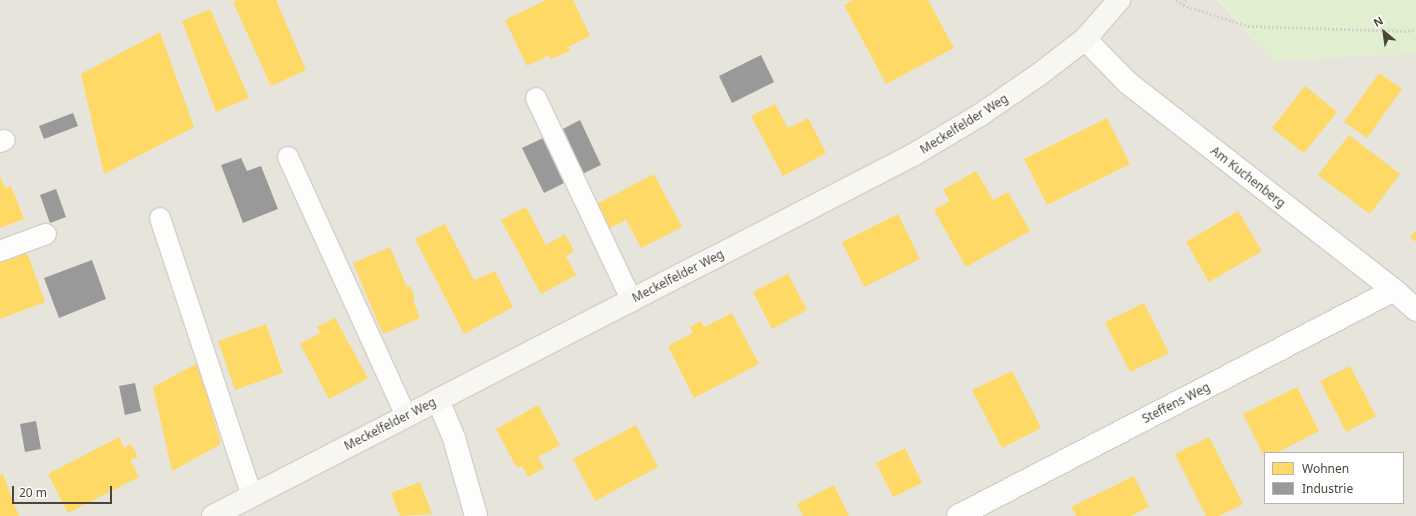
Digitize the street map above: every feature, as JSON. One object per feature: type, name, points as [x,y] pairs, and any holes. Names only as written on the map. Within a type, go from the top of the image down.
[{"type":"main road","name":"Meckelfelder Weg","points":[[213,516],[632,301],[944,137],[1012,94],[1084,39],[1119,0]]},
{"type":"street","name":"Am Kuchenberg","points":[[1084,39],[1128,83],[1394,290],[1416,310]]},
{"type":"street","name":"Steffens Weg","points":[[958,516],[1394,290]]},
{"type":"street","points":[[438,400],[454,438],[476,516]]},
{"type":"lane","points":[[536,98],[632,301]]},
{"type":"lane","points":[[288,157],[406,416]]},
{"type":"lane","points":[[160,218],[252,496]]},
{"type":"lane","points":[[0,251],[46,234]]},
{"type":"path","points":[[1176,0],[1183,5],[1248,26],[1408,32],[1416,29]]},
{"type":"path","points":[[1183,5],[1186,0]]},
{"type":"shaded area","points":[[0,0],[1218,0],[1273,61],[1416,53],[1416,516],[0,516]]},
{"type":"green space","points":[[1219,0],[1416,0],[1416,53],[1273,61]]},
{"type":"building: Wohnen","points":[[237,0],[276,0],[306,70],[271,86],[233,2]]},
{"type":"building: Wohnen","points":[[546,0],[573,0],[590,36],[568,47],[570,51],[551,59],[549,55],[527,66],[505,20]]},
{"type":"building: Wohnen","points":[[853,0],[928,0],[954,48],[886,84],[844,5]]},
{"type":"building: Wohnen","points":[[210,9],[249,98],[216,112],[182,21]]},
{"type":"building: Wohnen","points":[[160,32],[194,127],[104,174],[81,74]]},
{"type":"building: Wohnen","points":[[1379,73],[1402,89],[1367,138],[1344,122]]},
{"type":"building: Wohnen","points":[[1305,86],[1337,112],[1304,153],[1272,128]]},
{"type":"building: Wohnen","points":[[775,104],[788,128],[808,118],[826,153],[783,176],[751,116]]},
{"type":"building: Wohnen","points":[[1107,118],[1130,164],[1047,205],[1024,159]]},
{"type":"building: Wohnen","points":[[1349,135],[1400,174],[1370,214],[1318,175]]},
{"type":"building: Wohnen","points":[[976,171],[993,200],[1008,192],[1030,231],[966,267],[934,210],[950,201],[943,190]]},
{"type":"building: Wohnen","points":[[654,174],[682,227],[641,248],[626,220],[606,230],[593,206]]},
{"type":"building: Wohnen","points":[[0,176],[5,188],[11,186],[24,219],[0,228]]},
{"type":"building: Wohnen","points":[[526,207],[546,245],[565,234],[574,251],[566,256],[576,275],[541,294],[501,220]]},
{"type":"building: Wohnen","points":[[1238,211],[1262,251],[1209,282],[1186,242]]},
{"type":"building: Wohnen","points":[[898,214],[920,259],[864,287],[842,242]]},
{"type":"building: Wohnen","points":[[445,224],[474,280],[495,271],[513,307],[464,334],[415,239]]},
{"type":"building: Wohnen","points":[[1416,231],[1416,242],[1410,237]]},
{"type":"building: Wohnen","points":[[390,247],[407,287],[410,286],[415,298],[413,300],[420,318],[383,334],[353,263]]},
{"type":"building: Wohnen","points":[[26,250],[45,302],[0,319],[0,260]]},
{"type":"building: Wohnen","points":[[788,274],[807,310],[772,329],[753,292]]},
{"type":"building: Wohnen","points":[[1144,303],[1169,353],[1130,372],[1105,322]]},
{"type":"building: Wohnen","points":[[732,313],[759,364],[694,398],[668,346],[693,333],[690,327],[701,321],[704,327]]},
{"type":"building: Wohnen","points":[[335,318],[368,378],[329,399],[300,344],[320,333],[317,327]]},
{"type":"building: Wohnen","points":[[266,324],[283,373],[235,390],[218,341]]},
{"type":"building: Wohnen","points":[[198,363],[221,444],[172,471],[153,387]]},
{"type":"building: Wohnen","points":[[1350,366],[1376,416],[1346,432],[1320,381]]},
{"type":"building: Wohnen","points":[[1012,371],[1041,428],[1002,448],[972,390]]},
{"type":"building: Wohnen","points":[[1297,387],[1319,431],[1278,452],[1264,452],[1264,456],[1243,414]]},
{"type":"building: Wohnen","points":[[538,405],[560,445],[538,457],[544,468],[528,477],[522,466],[517,468],[496,429]]},
{"type":"building: Wohnen","points":[[636,425],[658,467],[595,501],[573,459]]},
{"type":"building: Wohnen","points":[[119,437],[124,448],[131,444],[138,457],[130,460],[139,477],[68,513],[48,474]]},
{"type":"building: Wohnen","points":[[1209,437],[1243,504],[1219,516],[1206,516],[1175,454]]},
{"type":"building: Wohnen","points":[[905,448],[922,483],[893,497],[876,463]]},
{"type":"building: Wohnen","points":[[3,474],[19,516],[0,516],[0,475]]},
{"type":"building: Wohnen","points":[[1134,476],[1149,507],[1131,516],[1076,516],[1071,507]]},
{"type":"building: Wohnen","points":[[420,482],[432,514],[400,516],[391,493]]},
{"type":"building: Wohnen","points":[[834,485],[849,516],[803,516],[797,504]]},
{"type":"building: Industrie","points":[[761,55],[774,82],[732,103],[719,76]]},
{"type":"building: Industrie","points":[[73,113],[78,126],[44,139],[39,126]]},
{"type":"building: Industrie","points":[[580,120],[601,165],[582,174],[561,130]]},
{"type":"building: Industrie","points":[[543,138],[564,183],[544,193],[522,148]]},
{"type":"building: Industrie","points":[[241,158],[247,171],[261,166],[278,209],[243,223],[221,165]]},
{"type":"building: Industrie","points":[[56,189],[66,217],[50,223],[40,195]]},
{"type":"building: Industrie","points":[[92,260],[106,299],[59,318],[44,278]]},
{"type":"building: Industrie","points":[[135,383],[141,411],[125,415],[119,386]]},
{"type":"building: Industrie","points":[[36,421],[41,449],[25,452],[20,424]]}]
